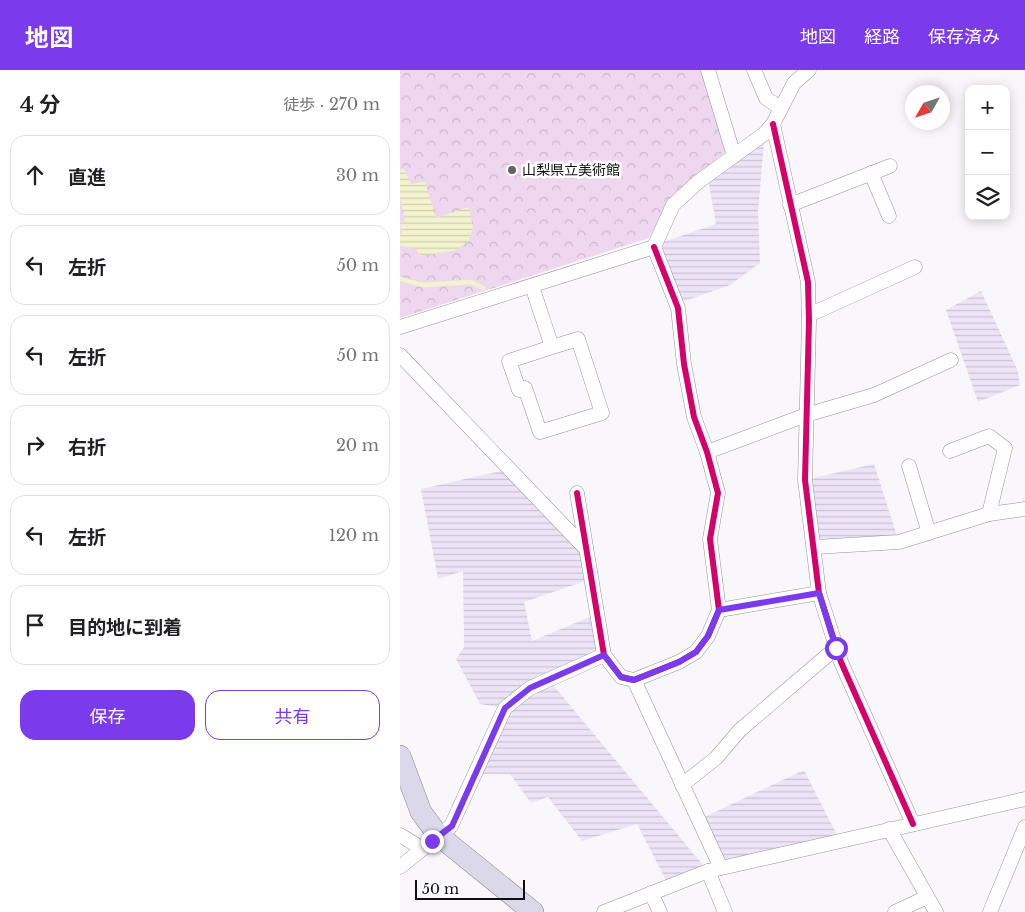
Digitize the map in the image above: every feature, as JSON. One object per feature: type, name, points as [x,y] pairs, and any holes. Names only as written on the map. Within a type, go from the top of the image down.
[{"type":"highway","points":[[400,756],[421,812],[438,836],[533,912]]},
{"type":"street","points":[[708,70],[734,156]]},
{"type":"street","points":[[754,70],[766,98],[780,108]]},
{"type":"street","points":[[577,493],[604,655],[621,677],[634,680],[679,662],[696,652],[708,636],[719,610],[710,539],[718,492],[707,452],[694,417],[684,364],[678,308],[654,247],[673,205],[698,182],[764,134],[773,124],[794,83],[809,70]]},
{"type":"street","points":[[773,124],[808,282],[806,480],[819,593],[836,648],[913,824]]},
{"type":"street","points":[[790,205],[890,166]]},
{"type":"street","points":[[871,173],[889,216]]},
{"type":"street","points":[[400,327],[654,247]]},
{"type":"street","points":[[809,315],[915,267]]},
{"type":"street","points":[[532,286],[552,347]]},
{"type":"street","points":[[578,339],[602,413],[540,432],[525,388],[519,390],[509,361],[552,347],[578,339]]},
{"type":"street","points":[[400,354],[586,548]]},
{"type":"street","points":[[707,452],[806,415],[874,395],[951,360]]},
{"type":"street","points":[[950,451],[989,436],[1005,448],[989,514]]},
{"type":"street","points":[[908,466],[928,533]]},
{"type":"street","points":[[815,547],[886,544],[989,514],[1025,509]]},
{"type":"street","points":[[719,610],[819,593]]},
{"type":"street","points":[[682,785],[716,758],[740,730],[836,648]]},
{"type":"street","points":[[400,866],[452,826],[505,708],[530,688],[604,655]]},
{"type":"street","points":[[634,680],[682,785],[714,869],[725,912]]},
{"type":"street","points":[[604,912],[714,869],[1025,799]]},
{"type":"street","points":[[990,912],[1025,827]]},
{"type":"street","points":[[889,830],[936,912]]},
{"type":"street","points":[[400,835],[421,848]]},
{"type":"street","points":[[652,893],[660,912]]},
{"type":"street","points":[[895,912],[927,897]]},
{"type":"shaded area","points":[[764,143],[758,212],[760,263],[730,285],[682,302],[663,249],[663,242],[716,224],[708,179]]},
{"type":"shaded area","points":[[404,169],[411,184],[425,182],[436,218],[469,207],[473,227],[469,240],[457,250],[420,256],[416,249],[400,246],[400,234],[402,233],[400,223],[405,221],[400,197],[400,170]]},
{"type":"shaded area","points":[[981,291],[1018,371],[1020,385],[978,402],[946,310]]},
{"type":"shaded area","points":[[874,464],[899,542],[815,547],[805,480]]},
{"type":"shaded area","points":[[510,469],[586,549],[591,579],[524,602],[532,641],[597,614],[604,655],[549,680],[708,871],[669,886],[637,824],[582,841],[548,797],[531,803],[510,774],[474,774],[504,708],[480,704],[456,659],[464,647],[463,571],[438,579],[421,489]]},
{"type":"shaded area","points":[[804,770],[840,841],[721,868],[698,820]]},
{"type":"green space","points":[[400,70],[701,70],[726,151],[671,196],[649,238],[400,318]]},
{"type":"waterway","points":[[400,279],[423,285],[471,282],[483,288]]},
{"type":"cycle path","points":[[773,124],[808,282],[809,321],[805,480],[819,593],[841,662],[913,824]]},
{"type":"cycle path","points":[[577,493],[604,655],[621,677],[634,680],[679,662],[696,652],[708,636],[719,610],[710,539],[718,493],[707,452],[694,417],[684,364],[678,308],[654,247]]},
{"type":"place","name":"山梨県立美術館","points":[[512,170]]},
{"type":"route","points":[[432,841],[452,826],[496,724],[505,708],[516,697],[530,688],[604,655],[621,677],[634,680],[679,662],[696,652],[708,636],[719,610],[819,593],[836,648]]}]
